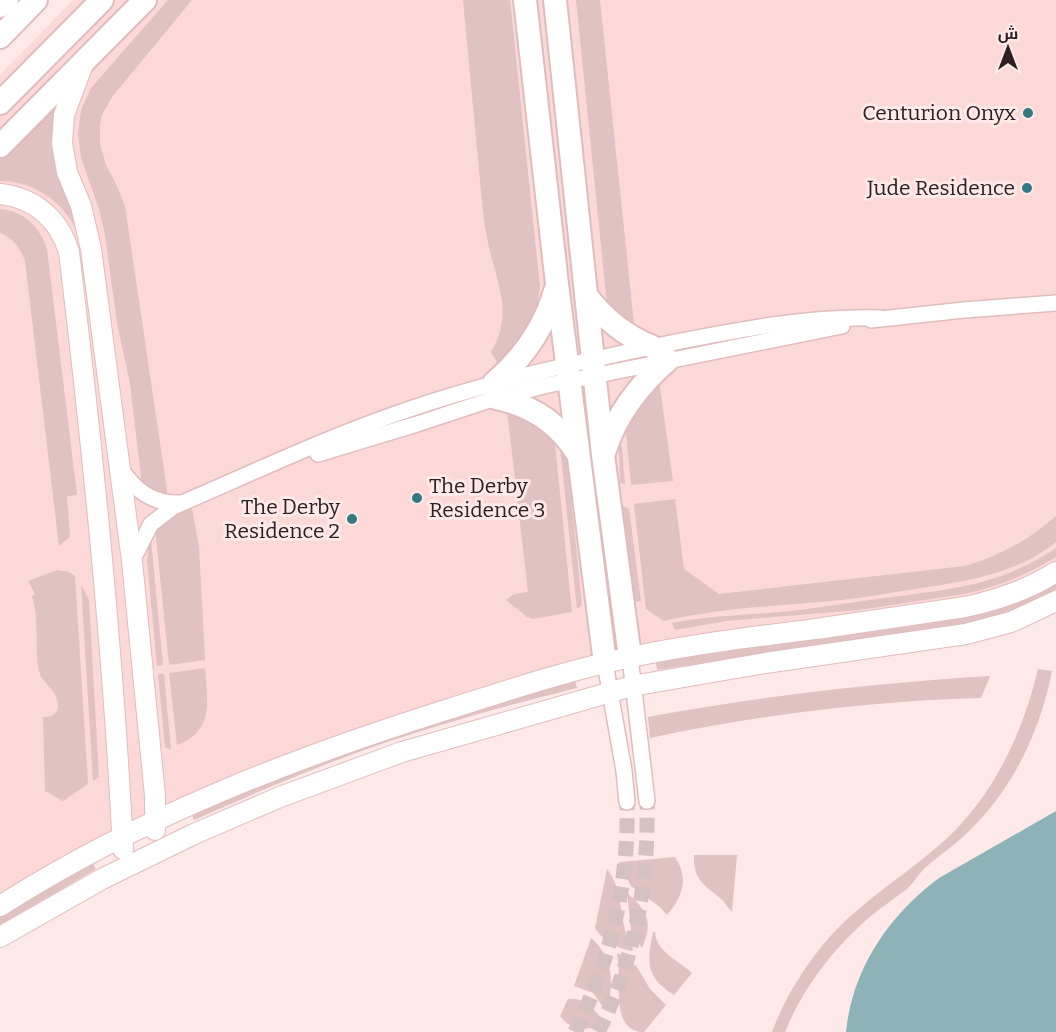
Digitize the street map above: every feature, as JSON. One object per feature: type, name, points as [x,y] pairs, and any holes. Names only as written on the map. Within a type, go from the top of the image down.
[{"type":"main road","points":[[0,6],[7,0]]},
{"type":"main road","points":[[0,37],[36,0]]},
{"type":"main road","points":[[0,103],[102,0]]},
{"type":"main road","points":[[0,146],[145,0]]},
{"type":"main road","points":[[525,0],[557,284],[605,663]]},
{"type":"main road","points":[[555,0],[603,455],[630,657]]},
{"type":"main road","points":[[557,284],[547,315],[531,343],[494,391],[543,416],[562,433],[578,454]]},
{"type":"main road","points":[[586,295],[600,313],[618,328],[661,353],[614,426],[603,455]]},
{"type":"street","points":[[84,62],[64,115],[62,143],[67,172],[81,206],[91,249],[120,468],[132,561],[155,796],[154,853]]},
{"type":"street","points":[[0,194],[30,202],[48,214],[61,232],[69,252],[98,511],[124,868]]},
{"type":"street","points":[[132,561],[151,524],[165,512],[181,503],[268,467],[368,439],[494,391],[568,372],[661,353],[767,325],[835,318],[881,318],[1056,303]]},
{"type":"street","points":[[120,468],[134,487],[148,497],[164,503],[181,503]]},
{"type":"street","points":[[0,906],[122,837],[253,779],[350,742],[503,692],[630,657],[741,638],[965,607],[1009,596],[1056,572]]},
{"type":"street","points":[[0,937],[50,907],[154,853],[280,797],[402,752],[632,686],[755,665],[966,634],[1011,622],[1056,601]]},
{"type":"street","points":[[630,657],[648,801]]},
{"type":"street","points":[[605,663],[624,771],[627,802]]},
{"type":"shaded area","points":[[73,0],[1056,0],[1056,566],[1019,589],[781,633],[406,716],[0,898],[0,75]]},
{"type":"shaded area","points":[[168,0],[192,0],[112,97],[102,115],[100,145],[106,165],[125,206],[168,497],[142,486],[130,383],[117,323],[105,235],[99,209],[81,158],[78,134],[81,110],[91,88]]},
{"type":"shaded area","points":[[463,0],[510,0],[540,287],[535,322],[500,368],[491,352],[501,329],[501,297],[484,218]]},
{"type":"shaded area","points":[[576,0],[600,0],[634,324],[626,327],[607,305]]},
{"type":"shaded area","points":[[54,103],[56,104],[52,143],[80,228],[76,229],[62,209],[45,194],[24,184],[0,181],[0,159]]},
{"type":"shaded area","points":[[0,209],[16,213],[30,222],[40,234],[47,249],[77,495],[67,496],[70,537],[59,546],[25,261],[16,244],[0,233]]},
{"type":"shaded area","points":[[659,380],[673,481],[631,485],[625,424]]},
{"type":"shaded area","points":[[507,410],[554,434],[572,612],[533,619],[527,617],[506,600],[514,594],[528,592]]},
{"type":"shaded area","points":[[621,446],[625,484],[620,483],[619,447]]},
{"type":"shaded area","points":[[560,447],[565,453],[568,467],[582,605],[577,609]]},
{"type":"shaded area","points":[[675,499],[684,569],[719,594],[965,566],[1013,546],[1035,533],[1056,516],[1056,542],[1023,563],[1005,570],[948,584],[858,598],[730,610],[664,621],[646,609],[634,504]]},
{"type":"shaded area","points":[[622,505],[629,509],[641,601],[633,602]]},
{"type":"shaded area","points":[[192,508],[199,547],[205,660],[169,665],[155,527],[182,511]]},
{"type":"shaded area","points":[[149,540],[151,540],[163,665],[157,666],[147,561]]},
{"type":"shaded area","points":[[1056,548],[1056,557],[1023,575],[964,594],[859,610],[726,621],[675,630],[672,623],[805,609],[962,587],[1018,569]]},
{"type":"shaded area","points":[[57,570],[69,572],[75,576],[88,784],[63,801],[45,791],[43,717],[56,713],[58,702],[39,671],[36,615],[32,596],[35,594],[28,581]]},
{"type":"shaded area","points":[[1056,582],[1056,589],[1036,599],[974,622],[657,670],[656,662],[785,641]]},
{"type":"shaded area","points":[[81,584],[89,600],[99,777],[93,781]]},
{"type":"shaded area","points":[[205,668],[207,703],[203,723],[198,732],[177,745],[169,673]]},
{"type":"shaded area","points":[[1038,669],[1052,671],[1047,694],[1032,737],[998,798],[962,838],[925,868],[907,889],[871,916],[844,941],[810,984],[785,1032],[772,1032],[785,1002],[802,973],[822,946],[868,901],[943,842],[977,805],[1004,763],[1015,740]]},
{"type":"shaded area","points":[[158,674],[164,674],[171,750],[165,747]]},
{"type":"shaded area","points":[[990,676],[981,698],[897,702],[814,710],[732,722],[650,738],[648,717],[818,691]]},
{"type":"shaded area","points":[[575,681],[577,688],[504,707],[360,751],[194,820],[192,814],[316,761],[510,698]]},
{"type":"shaded area","points":[[694,855],[737,855],[732,912],[700,880],[695,870]]},
{"type":"shaded area","points":[[675,857],[683,880],[677,901],[667,915],[660,907],[631,886],[619,864],[620,862]]},
{"type":"shaded area","points":[[93,864],[96,869],[0,925],[0,916]]},
{"type":"shaded area","points":[[607,869],[617,888],[632,951],[611,944],[595,928]]},
{"type":"shaded area","points":[[627,893],[644,911],[648,924],[642,948],[631,931]]},
{"type":"shaded area","points":[[653,932],[663,950],[692,973],[674,995],[658,982],[650,968]]},
{"type":"shaded area","points":[[591,938],[604,953],[608,962],[611,991],[606,1011],[593,993],[574,986]]},
{"type":"shaded area","points":[[618,953],[637,967],[650,989],[666,1005],[644,1032],[633,1030],[625,1023],[621,1013]]},
{"type":"shaded area","points":[[568,999],[585,1002],[606,1025],[586,1029],[570,1025],[560,1016]]},
{"type":"water","points":[[1056,811],[1056,1032],[846,1032],[856,987],[865,965],[889,926],[904,909],[939,878]]},
{"type":"tunnel","points":[[598,1032],[622,977],[637,920],[645,861],[647,801]]},
{"type":"tunnel","points":[[575,1032],[599,977],[615,920],[625,862],[627,802]]},
{"type":"place","name":"Centurion Onyx","points":[[1028,113]]},
{"type":"place","name":"Jude Residence","points":[[1027,188]]},
{"type":"place","name":"The Derby Residence 3","points":[[417,498]]},
{"type":"place","name":"The Derby Residence 2","points":[[352,519]]}]
